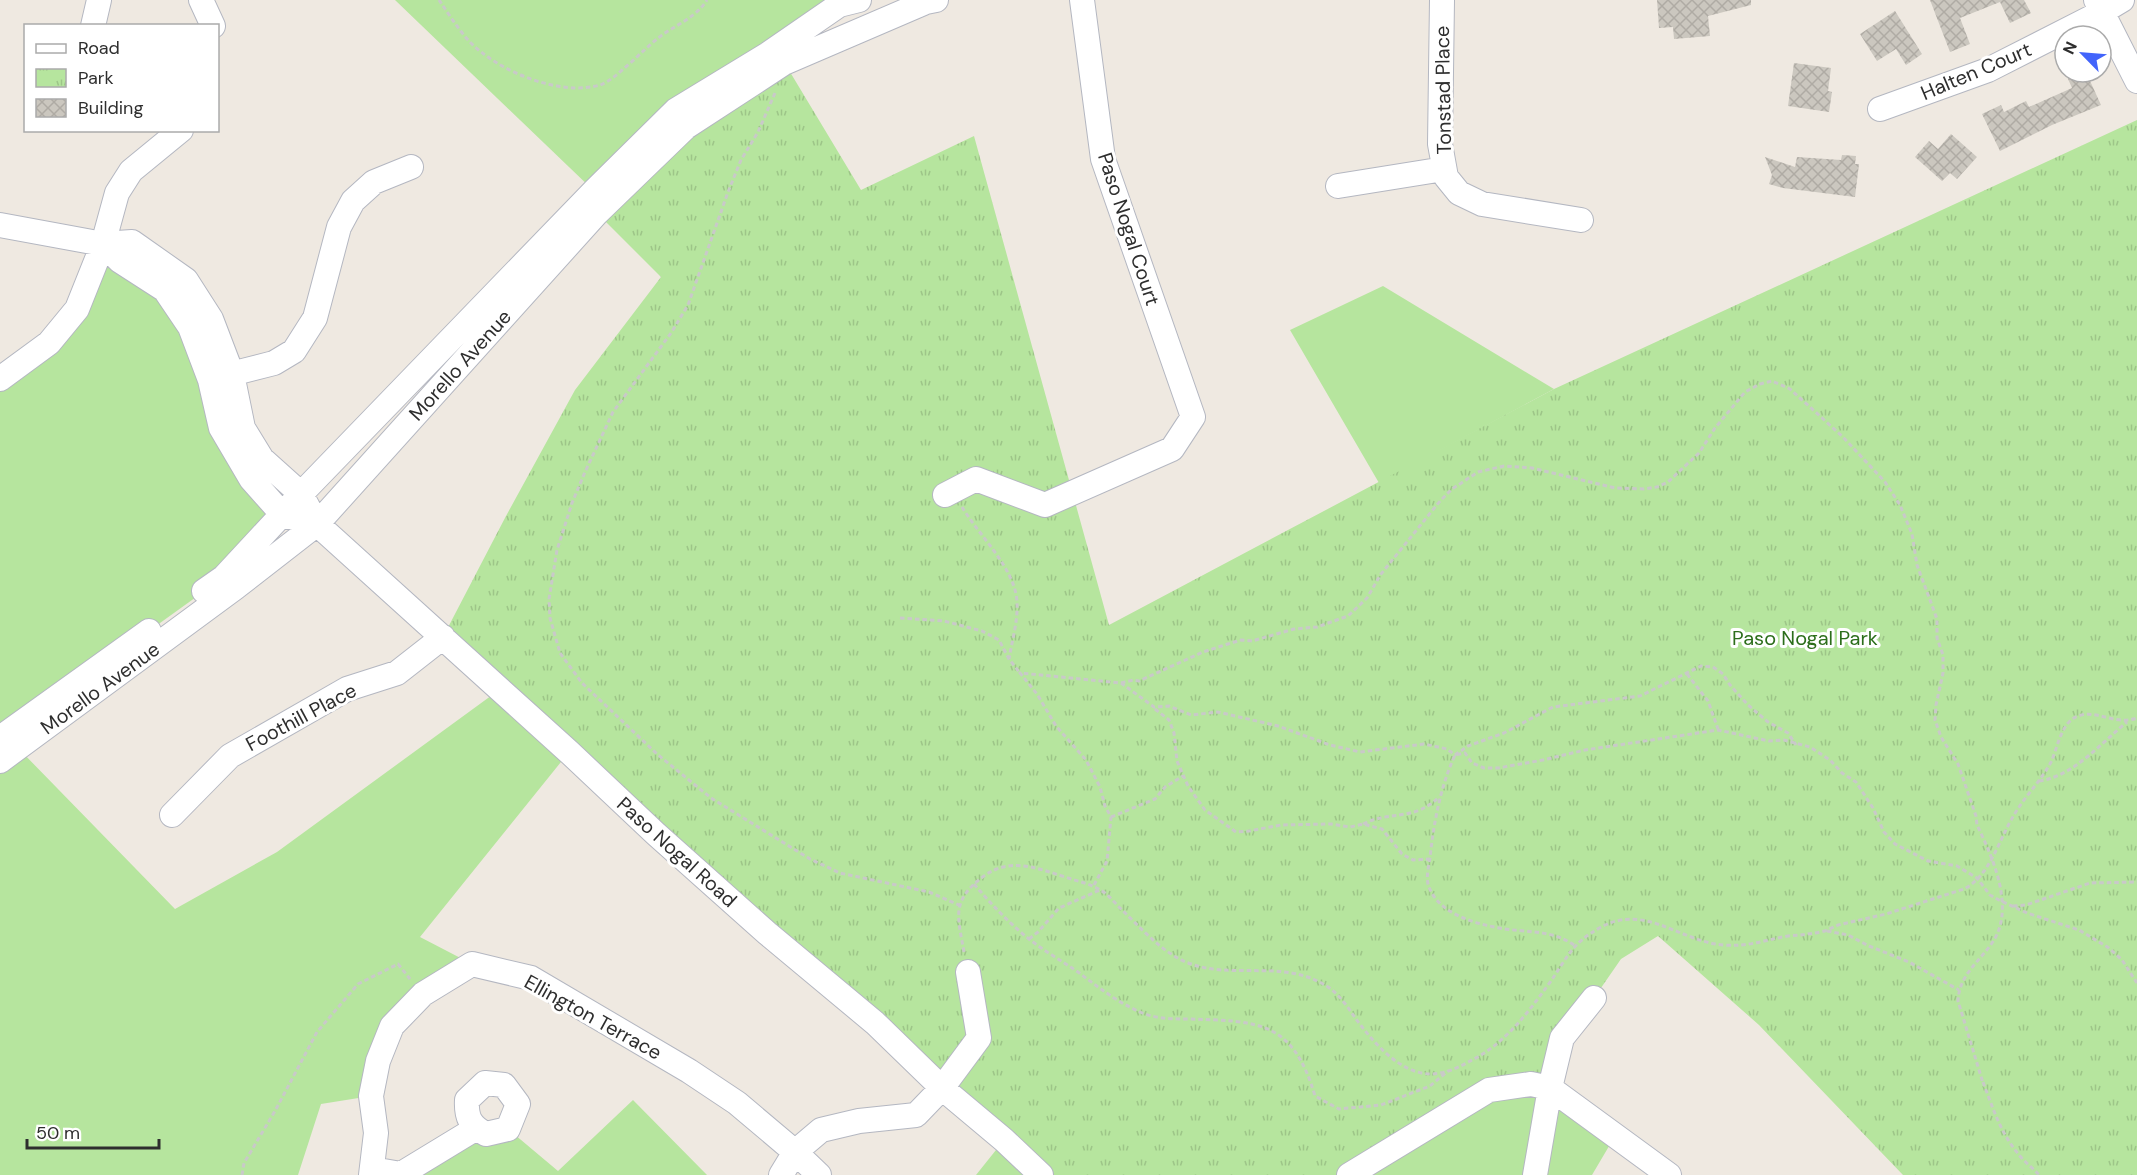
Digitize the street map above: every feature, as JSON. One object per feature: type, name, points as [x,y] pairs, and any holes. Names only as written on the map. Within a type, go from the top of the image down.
[{"type":"street","points":[[93,24],[99,0]]},
{"type":"street","points":[[201,0],[212,24]]},
{"type":"street","name":"Morello Avenue","points":[[0,738],[224,577],[301,494],[594,191],[676,110],[768,54],[839,5],[859,0]]},
{"type":"street","name":"Morello Avenue","points":[[0,761],[236,587],[317,524],[597,213],[686,127],[784,63],[839,38],[936,0]]},
{"type":"street","name":"Paso Nogal Court","points":[[949,493],[976,479],[1045,505],[1172,449],[1193,417],[1103,159],[1082,0]]},
{"type":"street","name":"Tonstad Place","points":[[1442,0],[1440,144],[1446,177],[1459,193],[1482,204],[1581,220]]},
{"type":"street","points":[[2107,4],[2137,81]]},
{"type":"street","name":"Halten Court","points":[[1880,109],[1988,70],[2107,4]]},
{"type":"street","points":[[0,379],[49,343],[77,309],[103,244],[117,193],[131,171],[179,132]]},
{"type":"street","points":[[221,377],[274,363],[294,351],[315,318],[339,227],[353,201],[374,182],[411,167]]},
{"type":"street","points":[[1338,186],[1444,169]]},
{"type":"street","points":[[0,225],[103,244],[132,242],[186,280],[212,319],[221,377],[221,428],[251,479],[283,515],[317,524]]},
{"type":"street","points":[[221,377],[243,428],[262,459],[301,494],[317,524]]},
{"type":"street","name":"Paso Nogal Road","points":[[317,524],[656,834],[767,933],[875,1023],[942,1088],[1004,1140],[1041,1175]]},
{"type":"street","name":"Foothill Place","points":[[172,815],[230,756],[347,689],[397,673],[443,638]]},
{"type":"street","name":"Ellington Terrace","points":[[371,1172],[376,1133],[371,1096],[378,1061],[392,1026],[423,994],[472,964],[531,978],[689,1071],[737,1103],[819,1175]]},
{"type":"street","points":[[781,1175],[795,1152],[821,1130],[859,1121],[916,1115],[942,1088],[979,1038],[968,972]]},
{"type":"street","points":[[1535,1175],[1550,1088],[1562,1038],[1594,998]]},
{"type":"street","points":[[1349,1175],[1489,1090],[1530,1084],[1550,1088],[1669,1175]]},
{"type":"street","points":[[371,1172],[400,1174],[475,1129]]},
{"type":"path","points":[[439,0],[469,40],[488,58],[510,71],[566,87],[601,85],[667,30],[694,16],[707,0]]},
{"type":"path","points":[[784,63],[773,101],[741,160],[728,192],[688,305],[671,333],[613,411],[578,488],[557,550],[549,599],[550,618],[560,653],[582,683],[657,754],[711,798],[825,867],[855,877],[928,892],[959,905]]},
{"type":"path","points":[[1020,673],[1121,683],[1139,681],[1203,652],[1241,640],[1252,641],[1294,629],[1317,627],[1348,616],[1367,598],[1381,574],[1440,501],[1452,489],[1478,472],[1504,466],[1532,468],[1615,488],[1657,487],[1668,482],[1690,462],[1745,392],[1772,381],[1790,389],[1843,437],[1885,482],[1900,505],[1912,534],[1917,565],[1937,619],[1937,638],[1942,655],[1943,674],[1935,705],[1935,720],[1941,737],[1958,764],[1974,809],[1977,825],[2001,883],[2000,928],[1993,942],[1971,966],[1959,990],[1958,1001],[1983,1083]]},
{"type":"path","points":[[949,493],[1010,573],[1016,589],[1018,605],[1009,659]]},
{"type":"path","points":[[900,618],[944,621],[982,631],[999,640],[1009,659],[1037,694],[1056,726],[1086,760],[1100,787],[1105,806],[1111,817],[1107,861],[1094,885]]},
{"type":"path","points":[[1574,946],[1561,936],[1500,928],[1456,915],[1445,907],[1428,884],[1432,833],[1440,796],[1455,755],[1468,746],[1504,733],[1553,707],[1640,696],[1701,666],[1713,667],[1723,674],[1730,686],[1748,705],[1768,722],[1788,733],[1796,745]]},
{"type":"path","points":[[1687,674],[1708,701],[1718,730]]},
{"type":"path","points":[[1121,683],[1169,720],[1174,733],[1177,761],[1188,786],[1205,810],[1236,831],[1281,825],[1331,824],[1350,827],[1375,818],[1415,813],[1430,806],[1440,796]]},
{"type":"path","points":[[1154,707],[1169,706],[1191,715],[1218,712],[1278,726],[1330,745],[1360,752],[1424,744],[1447,749],[1455,755],[1465,753],[1472,763],[1484,768],[1529,763],[1585,750],[1718,730],[1769,741],[1784,740],[1810,747],[1856,782],[1873,808],[1884,832],[1895,844],[1908,853],[1928,861],[1957,866],[1977,878],[1990,894],[2001,901],[2027,913],[2079,930],[2122,960],[2137,982]]},
{"type":"path","points":[[968,972],[958,924],[959,905],[964,894],[986,874],[1000,867],[1016,864],[1032,866],[1094,885],[1174,956],[1189,964],[1221,970],[1275,970],[1320,982],[1348,1006],[1378,1044],[1404,1066],[1417,1073],[1434,1074],[1450,1070],[1480,1056],[1494,1046],[1519,1023],[1574,946],[1614,921],[1630,918],[1662,925],[1708,943],[1755,945],[1785,937],[1825,931],[1838,925],[1886,914],[1948,895],[1974,884],[1988,866],[1990,857],[1999,847],[2013,816],[2044,775],[2064,728],[2077,716],[2092,714],[2128,721]]},
{"type":"path","points":[[2038,781],[2057,775],[2078,763],[2128,721],[2137,718]]},
{"type":"path","points":[[1111,817],[1155,799],[1164,788],[1183,776]]},
{"type":"path","points":[[1363,824],[1382,829],[1402,854],[1413,860],[1429,859]]},
{"type":"path","points":[[2012,906],[2026,905],[2090,883],[2137,882]]},
{"type":"path","points":[[974,884],[1029,939],[1113,997],[1141,1012],[1169,1019],[1234,1020],[1266,1028],[1281,1036],[1302,1062],[1315,1096],[1339,1109],[1381,1105],[1430,1086],[1450,1070]]},
{"type":"path","points":[[1029,939],[1059,908],[1100,890]]},
{"type":"path","points":[[1825,931],[1860,940],[1934,975],[1959,990]]},
{"type":"path","points":[[242,1175],[244,1163],[317,1032],[358,984],[398,964],[423,994]]},
{"type":"path","points":[[1981,1077],[1998,1122],[2016,1152],[2039,1175]]},
{"type":"green space","points":[[395,0],[842,0],[594,191]]},
{"type":"green space","name":"Paso Nogal Park","points":[[787,67],[861,190],[974,136],[1109,625],[1554,389],[2137,120],[2137,1175],[1903,1175],[1759,1025],[1658,936],[1621,959],[1594,998],[1550,1088],[1489,1090],[1349,1175],[1041,1175],[443,637],[575,390],[661,277],[597,213],[686,127]]},
{"type":"green space","points":[[103,244],[165,290],[283,515],[224,577],[0,738],[0,379],[49,343]]},
{"type":"green space","points":[[1383,286],[1554,389],[1379,483],[1290,330]]},
{"type":"green space","points":[[499,690],[569,752],[420,937],[472,964],[392,1026],[371,1096],[321,1104],[298,1175],[0,1175],[0,761],[18,748],[175,909],[277,852]]},
{"type":"green space","points":[[1531,1084],[1615,1136],[1592,1175],[1349,1175],[1489,1090]]},
{"type":"green space","points":[[633,1100],[707,1175],[371,1175],[401,1174],[457,1140],[508,1129],[558,1171]]},
{"type":"green space","points":[[1004,1140],[1041,1175],[976,1175]]},
{"type":"building","points":[[1657,0],[1751,0],[1751,5],[1708,16],[1710,36],[1674,39],[1673,27],[1659,28]]},
{"type":"building","points":[[1930,0],[2024,0],[2031,13],[2010,23],[2000,2],[1960,18],[1970,44],[1950,52]]},
{"type":"building","points":[[1895,11],[1922,54],[1906,65],[1896,49],[1877,61],[1860,34]]},
{"type":"building","points":[[1794,63],[1831,68],[1828,91],[1832,92],[1829,112],[1788,106]]},
{"type":"building","points":[[2070,84],[2091,84],[2101,105],[2052,125],[2000,151],[1982,114],[2001,105],[2004,112],[2026,101],[2029,107],[2072,88]]},
{"type":"building","points":[[1951,134],[1977,157],[1957,179],[1950,173],[1942,181],[1915,157],[1929,141],[1938,149]]},
{"type":"building","points":[[1842,155],[1856,156],[1855,164],[1859,164],[1855,197],[1783,188],[1769,184],[1772,175],[1765,157],[1795,167],[1797,157],[1841,160]]}]
